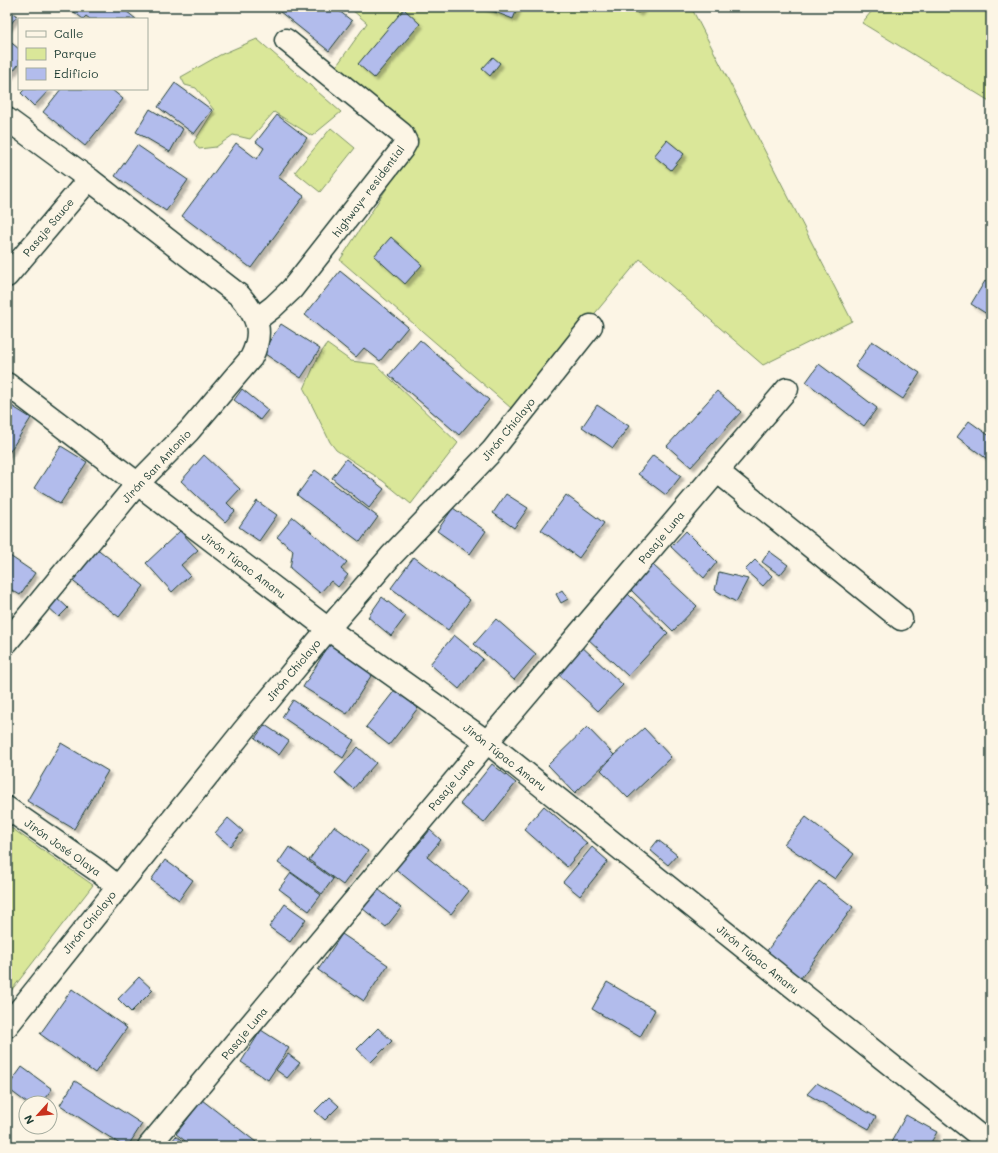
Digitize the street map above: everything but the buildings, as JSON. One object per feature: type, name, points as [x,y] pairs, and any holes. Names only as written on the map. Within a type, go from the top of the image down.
[{"type":"street","name":"highway= residential","points":[[256,320],[273,307],[292,289],[406,142],[402,134],[286,40]]},
{"type":"street","points":[[7,119],[89,179],[240,296],[253,312],[256,320]]},
{"type":"street","name":"Pasaje Sauce","points":[[7,276],[89,179]]},
{"type":"street","name":"Jirón San Antonio","points":[[7,642],[137,484],[189,431],[252,358],[257,348],[259,335],[256,320]]},
{"type":"street","name":"Jirón Chiclayo","points":[[7,1026],[244,730],[328,629],[391,556],[492,451],[592,326]]},
{"type":"street","name":"Jirón Túpac Amaru","points":[[7,384],[328,629],[487,742],[991,1145]]},
{"type":"street","name":"Pasaje Luna","points":[[149,1146],[487,742],[787,389]]},
{"type":"street","points":[[717,471],[902,619]]},
{"type":"street","name":"Jirón José Olaya","points":[[7,808],[98,871],[118,887]]},
{"type":"green space","points":[[352,7],[691,7],[852,321],[763,365],[640,259],[596,312],[511,408],[340,260],[419,139],[333,71],[367,23],[351,9]]},
{"type":"green space","points":[[875,7],[991,7],[991,102],[862,23]]},
{"type":"green space","points":[[257,39],[341,112],[312,136],[274,112],[250,139],[233,135],[216,147],[199,149],[194,142],[214,110],[196,88],[185,85],[181,77],[220,55]]},
{"type":"green space","points":[[331,128],[355,148],[320,192],[295,172]]},
{"type":"green space","points":[[327,344],[351,361],[375,364],[458,443],[411,504],[383,481],[336,450],[330,442],[304,389],[317,359]]},
{"type":"green space","points":[[7,825],[93,885],[7,996]]}]
